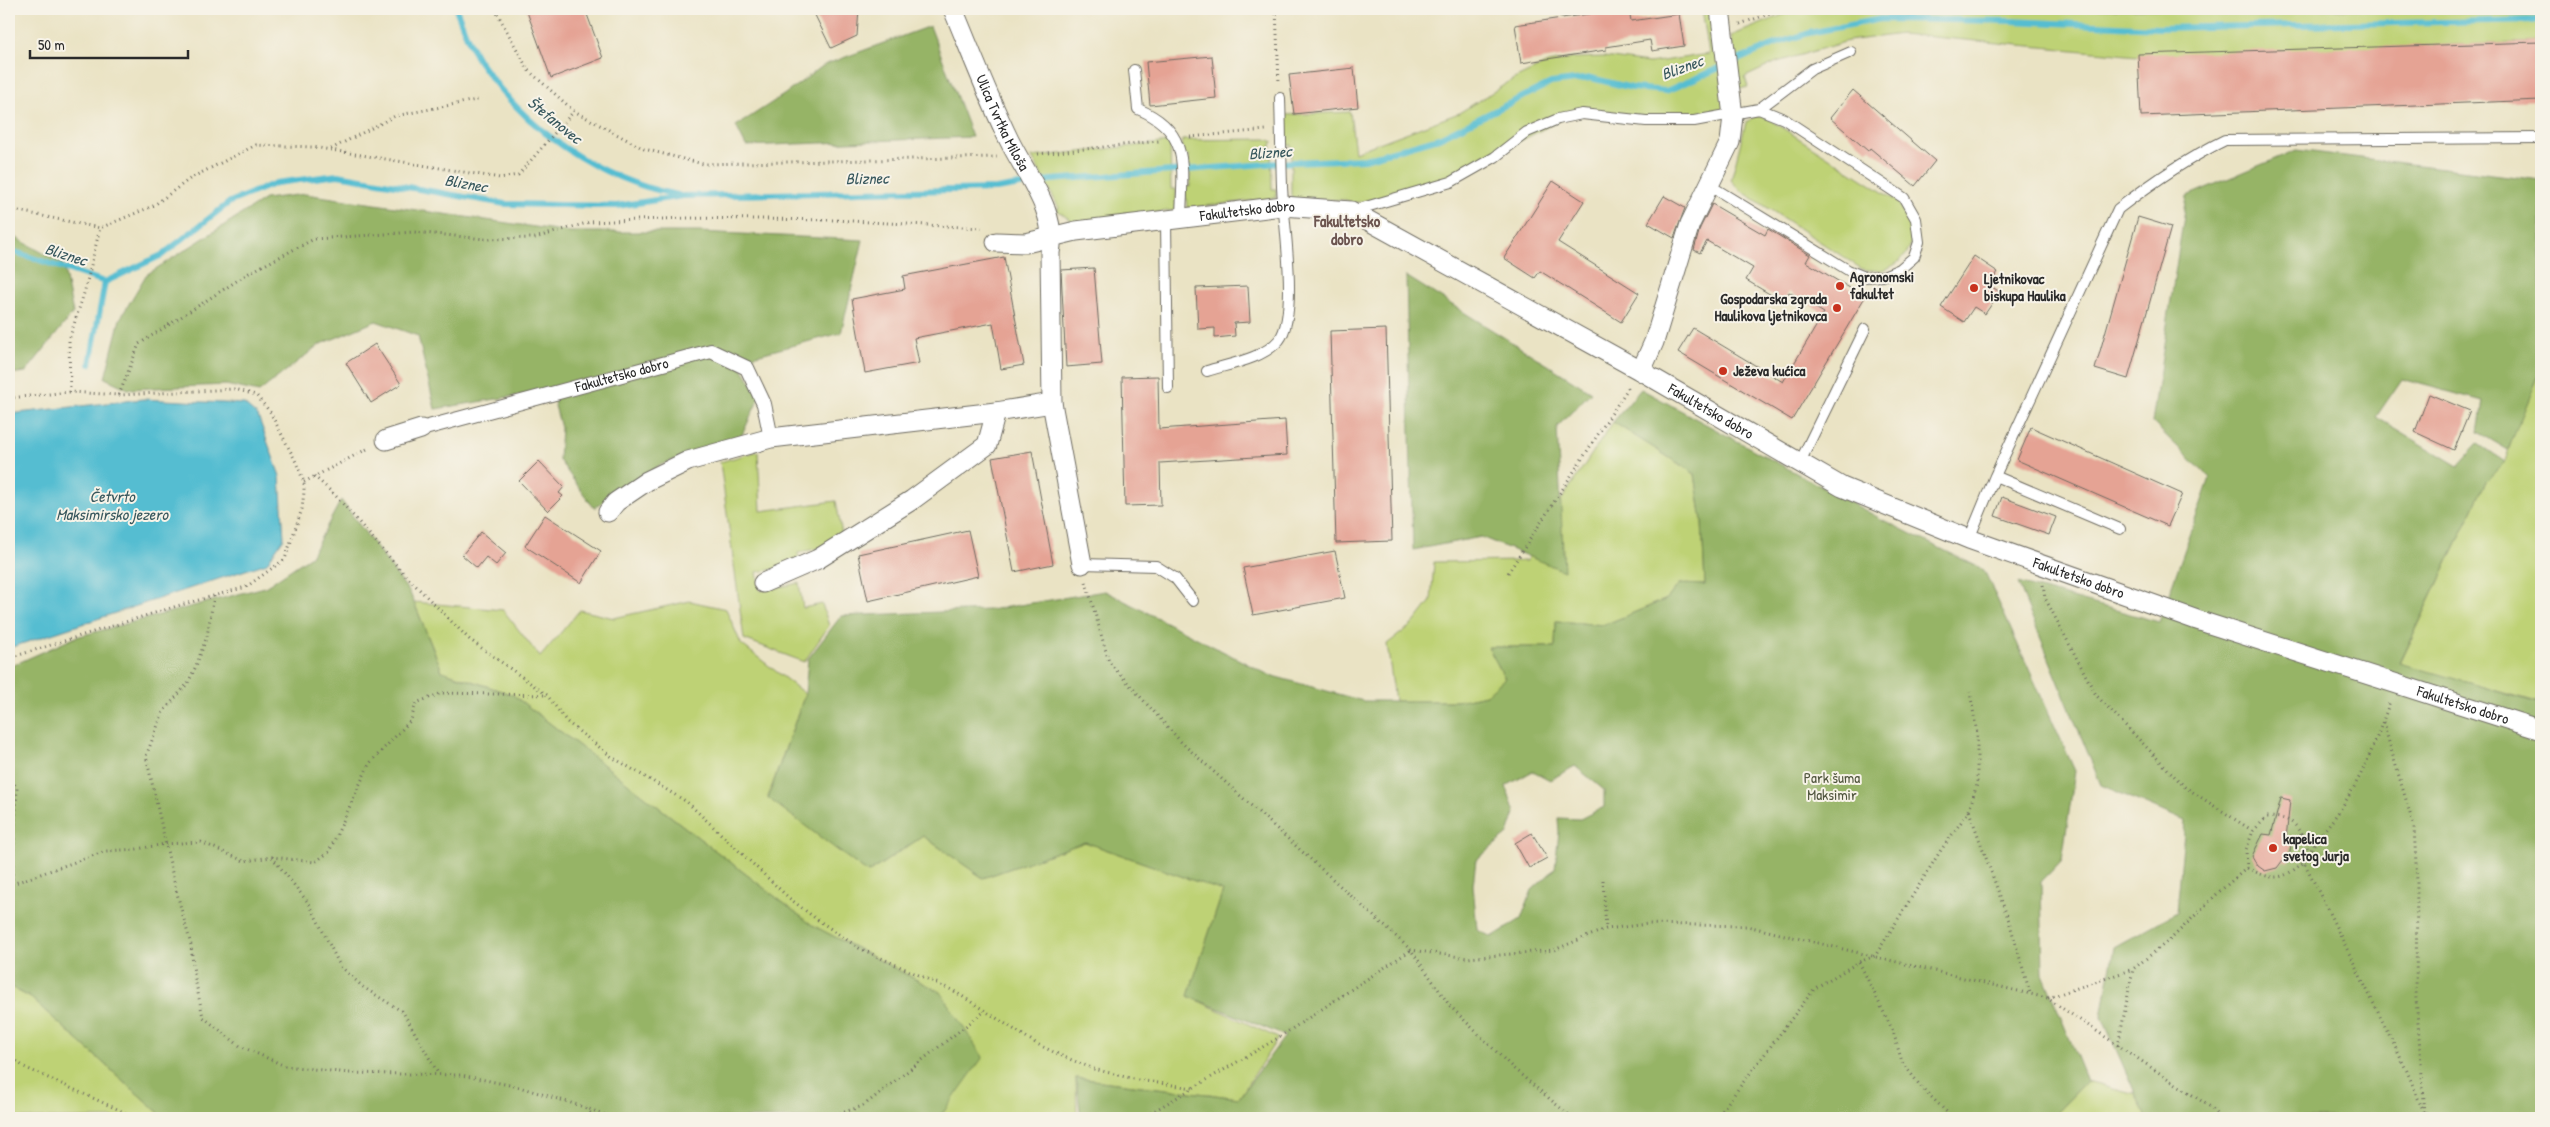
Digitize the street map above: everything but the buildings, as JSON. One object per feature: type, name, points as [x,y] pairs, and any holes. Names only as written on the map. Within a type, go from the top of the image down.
[{"type":"street","name":"Ulica Tvrtka Miloša","points":[[952,9],[1009,140],[1044,207],[1053,236]]},
{"type":"street","points":[[1640,371],[1654,342],[1690,224],[1730,142],[1733,116],[1720,9]]},
{"type":"street","name":"Fakultetsko dobro","points":[[996,242],[1026,243],[1053,236],[1283,206],[1351,211],[1640,371],[1842,486],[1969,539],[2196,620],[2541,730]]},
{"type":"street","points":[[1053,236],[1050,253],[1052,402],[1082,564]]},
{"type":"street","name":"Fakultetsko dobro","points":[[421,430],[711,351],[748,368],[764,404],[771,438]]},
{"type":"street","points":[[608,512],[616,502],[647,481],[688,461],[771,438],[996,412],[1052,402]]},
{"type":"street","points":[[763,583],[818,559],[912,500],[987,445],[996,412]]},
{"type":"street","points":[[386,440],[421,430]]},
{"type":"lane","points":[[1351,211],[1450,182],[1495,156],[1527,132],[1558,119],[1582,114],[1646,121],[1694,121],[1733,116],[1759,109],[1812,69],[1852,52]]},
{"type":"lane","points":[[1134,70],[1138,109],[1156,116],[1173,132],[1180,156],[1182,186],[1174,219],[1168,388]]},
{"type":"lane","points":[[1207,372],[1264,352],[1280,340],[1288,320],[1289,284],[1282,187],[1280,98]]},
{"type":"lane","points":[[1710,185],[1848,270],[1865,277],[1883,276],[1900,269],[1914,257],[1919,242],[1916,219],[1904,198],[1784,119],[1759,109]]},
{"type":"lane","points":[[1969,539],[1995,476],[2118,209],[2207,149],[2225,140],[2541,138]]},
{"type":"lane","points":[[1800,462],[1865,329]]},
{"type":"lane","points":[[1995,476],[2120,529]]},
{"type":"lane","points":[[1082,564],[1156,566],[1175,578],[1193,601]]},
{"type":"path","points":[[495,9],[528,70],[574,111],[644,149],[703,164],[1022,162],[1176,139],[1281,128]]},
{"type":"path","points":[[1276,9],[1280,98]]},
{"type":"path","points":[[1723,30],[1782,9]]},
{"type":"path","points":[[331,150],[395,116],[481,99]]},
{"type":"path","points":[[9,209],[100,228],[153,206],[191,178],[256,145],[313,146],[500,178],[518,175],[574,111]]},
{"type":"path","points":[[119,395],[139,344],[249,273],[314,240],[414,232],[484,239],[535,238],[590,222],[686,218],[832,220],[986,228],[996,242]]},
{"type":"path","points":[[70,392],[69,340],[85,290],[100,228]]},
{"type":"path","points":[[1508,574],[1618,400],[1640,371]]},
{"type":"path","points":[[9,398],[70,392],[119,395],[235,389],[256,396],[270,412],[304,482],[302,509],[285,559],[246,588],[99,629],[9,658]]},
{"type":"path","points":[[304,482],[386,440]]},
{"type":"path","points":[[314,476],[335,495],[405,575],[469,639],[547,695],[567,722],[612,757],[687,802],[782,891],[815,918],[859,948],[954,991],[1037,1044],[1094,1069],[1138,1080],[1193,1088]]},
{"type":"path","points":[[2040,563],[2045,598],[2096,695],[2186,787],[2253,831]]},
{"type":"path","points":[[1082,564],[1109,662],[1182,743],[1411,950],[1450,1006],[1514,1069],[1569,1115],[1577,1118]]},
{"type":"path","points":[[214,596],[207,636],[196,666],[188,683],[163,712],[146,756],[165,844],[191,945],[194,974],[203,1017],[240,1046],[285,1066],[349,1073],[461,1075],[519,1087],[584,1107],[612,1118]]},
{"type":"path","points":[[2247,868],[2268,878],[2288,875],[2304,862],[2309,851],[2345,803],[2378,738],[2396,684]]},
{"type":"path","points":[[1716,1118],[1815,988],[1859,962],[1875,956],[1942,850],[1970,812],[1977,784],[1978,733],[1970,692]]},
{"type":"path","points":[[12,884],[106,851],[137,849],[165,844],[200,842],[244,861],[272,857],[315,862],[329,852],[369,764],[411,720],[416,703],[442,693],[547,695]]},
{"type":"path","points":[[2383,722],[2414,827],[2417,881],[2416,998],[2425,1116]]},
{"type":"path","points":[[9,776],[17,788],[12,884],[9,892]]},
{"type":"path","points":[[1970,812],[2008,921],[2030,993]]},
{"type":"path","points":[[2247,868],[2246,850],[2253,831],[2267,818],[2281,817],[2296,824],[2309,851]]},
{"type":"path","points":[[272,857],[310,905],[340,966],[363,987],[403,1012],[439,1075]]},
{"type":"path","points":[[2304,862],[2407,1071],[2425,1116]]},
{"type":"path","points":[[2048,998],[2133,969],[2172,938],[2221,890],[2247,868]]},
{"type":"path","points":[[1603,880],[1606,929]]},
{"type":"path","points":[[1142,1118],[1278,1038],[1411,950],[1468,958],[1554,950],[1606,929],[1648,924],[1747,926],[2048,998],[2212,1108],[2219,1118]]},
{"type":"path","points":[[1859,962],[1893,1031],[1902,1062],[1922,1088],[1953,1118]]},
{"type":"path","points":[[2118,1046],[2133,969]]},
{"type":"path","points":[[825,1118],[863,1106],[985,1011]]},
{"type":"path","points":[[9,1055],[24,1067],[137,1118]]},
{"type":"path","points":[[584,1107],[596,1118]]},
{"type":"green space","points":[[1702,9],[1713,9],[1726,111],[1688,118],[1652,117],[1582,109],[1445,180],[1398,195],[1353,203],[1346,200],[1293,199],[1291,195],[1291,145],[1286,146],[1285,115],[1350,112],[1355,152],[1459,113],[1512,80],[1548,63],[1574,58],[1604,57],[1649,63],[1709,54]]},
{"type":"green space","points":[[1797,9],[2541,9],[2541,42],[2138,56],[1901,34],[1848,41],[1777,62],[1745,77],[1748,87],[1739,89],[1731,36]]},
{"type":"green space","points":[[930,26],[972,137],[746,146],[736,126],[785,94],[824,65]]},
{"type":"green space","points":[[1756,116],[1767,118],[1898,202],[1909,224],[1912,238],[1909,249],[1898,263],[1882,270],[1862,269],[1740,190],[1731,180],[1746,122]]},
{"type":"green space","points":[[1266,139],[1274,142],[1271,144],[1272,189],[1276,189],[1276,198],[1187,208],[1185,186],[1191,186],[1188,155],[1183,155],[1182,140]]},
{"type":"green space","points":[[1170,142],[1171,189],[1176,189],[1176,210],[1074,223],[1056,209],[1059,208],[1032,157]]},
{"type":"green space","points":[[2296,150],[2541,180],[2541,375],[2538,377],[2508,450],[2478,432],[2483,401],[2402,379],[2376,417],[2458,466],[2478,444],[2505,462],[2486,481],[2400,663],[2538,703],[2541,709],[2541,1118],[2146,1118],[2102,1017],[2114,947],[2177,912],[2185,821],[2101,785],[2018,583],[2159,622],[2210,478],[2152,422],[2187,196]]},
{"type":"green space","points":[[305,194],[570,232],[699,232],[863,240],[841,333],[737,360],[760,396],[742,435],[660,465],[594,508],[559,460],[561,428],[553,398],[527,394],[435,409],[418,336],[376,321],[319,345],[259,392],[226,385],[128,389],[105,378],[120,319],[146,275],[265,199]]},
{"type":"green space","points":[[9,234],[63,264],[73,313],[26,372],[9,374]]},
{"type":"green space","points":[[1406,276],[1591,392],[1557,427],[1564,571],[1481,537],[1413,550]]},
{"type":"green space","points":[[2541,375],[2541,703],[2400,664],[2486,481],[2505,462],[2514,432],[2538,377]]},
{"type":"green space","name":"Park šuma Maksimir","points":[[1641,389],[1883,520],[1984,570],[2075,771],[2062,860],[2041,882],[2043,974],[2087,1081],[2051,1118],[1081,1118],[1076,1078],[1239,1098],[1285,1036],[1188,996],[1223,891],[1085,842],[983,878],[923,836],[868,873],[768,798],[805,694],[808,659],[841,616],[989,610],[1105,591],[1269,675],[1363,701],[1457,701],[1486,695],[1505,678],[1488,647],[1555,647],[1556,621],[1604,625],[1667,599],[1679,584],[1705,585],[1702,521],[1695,474],[1613,422]],"holes":[[[1575,766],[1604,790],[1604,807],[1580,819],[1558,818],[1559,832],[1555,869],[1532,890],[1521,919],[1492,937],[1477,930],[1473,885],[1476,860],[1508,834],[1515,813],[1506,786],[1533,771],[1550,780]]]},
{"type":"green space","points":[[1613,422],[1695,474],[1702,521],[1705,585],[1679,584],[1667,599],[1604,625],[1556,621],[1555,647],[1489,647],[1505,679],[1486,695],[1457,701],[1395,701],[1387,644],[1413,624],[1431,601],[1434,562],[1526,561],[1556,508]]},
{"type":"green space","points":[[758,451],[761,511],[836,501],[843,540],[798,553],[799,565],[757,572],[760,591],[799,583],[803,608],[822,604],[829,626],[804,662],[744,639],[720,462]]},
{"type":"green space","points":[[341,500],[410,593],[442,671],[513,695],[812,925],[940,992],[983,1057],[943,1113],[934,1118],[156,1118],[159,1113],[31,998],[9,986],[9,667],[76,637],[265,587],[311,556]]},
{"type":"green space","points":[[690,601],[726,609],[741,644],[805,694],[768,797],[868,873],[923,836],[983,878],[1085,842],[1223,891],[1188,996],[1278,1038],[1239,1098],[1076,1078],[1077,1118],[934,1118],[943,1113],[940,992],[812,925],[513,695],[442,671],[414,602],[503,610],[540,657],[580,610],[614,618]]},
{"type":"green space","points":[[9,986],[31,998],[159,1113],[156,1118],[9,1118]]},
{"type":"green space","points":[[2087,1081],[2136,1094],[2146,1118],[2051,1118]]},
{"type":"water","name":"Četvrto Maksimirsko jezero","points":[[143,399],[244,404],[258,416],[280,476],[284,538],[267,563],[9,648],[9,414]]},
{"type":"waterway","name":"Štefanovec","points":[[456,9],[479,61],[518,109],[541,130],[591,164],[619,177],[678,195]]},
{"type":"waterway","name":"Bliznec","points":[[9,250],[105,282],[162,255],[230,202],[276,183],[338,175],[505,204],[617,206],[683,196],[996,189],[1051,180],[1292,162],[1365,159],[1439,138],[1551,83],[1591,78],[1632,88],[1666,91],[1775,44],[1809,33],[1881,19],[2011,21],[2158,28],[2541,20]]},
{"type":"waterway","points":[[90,364],[105,282]]},
{"type":"place","name":"Agronomski fakultet","points":[[1840,286]]},
{"type":"place","name":"Ljetnikovac biskupa Haulika","points":[[1974,288]]},
{"type":"place","name":"Gospodarska zgrada Haulikova ljetnikovca","points":[[1837,308]]},
{"type":"place","name":"Ježeva kućica","points":[[1723,371]]},
{"type":"place","name":"kapelica svetog Jurja","points":[[2273,848]]},
{"type":"district","name":"Fakultetsko dobro","points":[[1347,230]]}]
